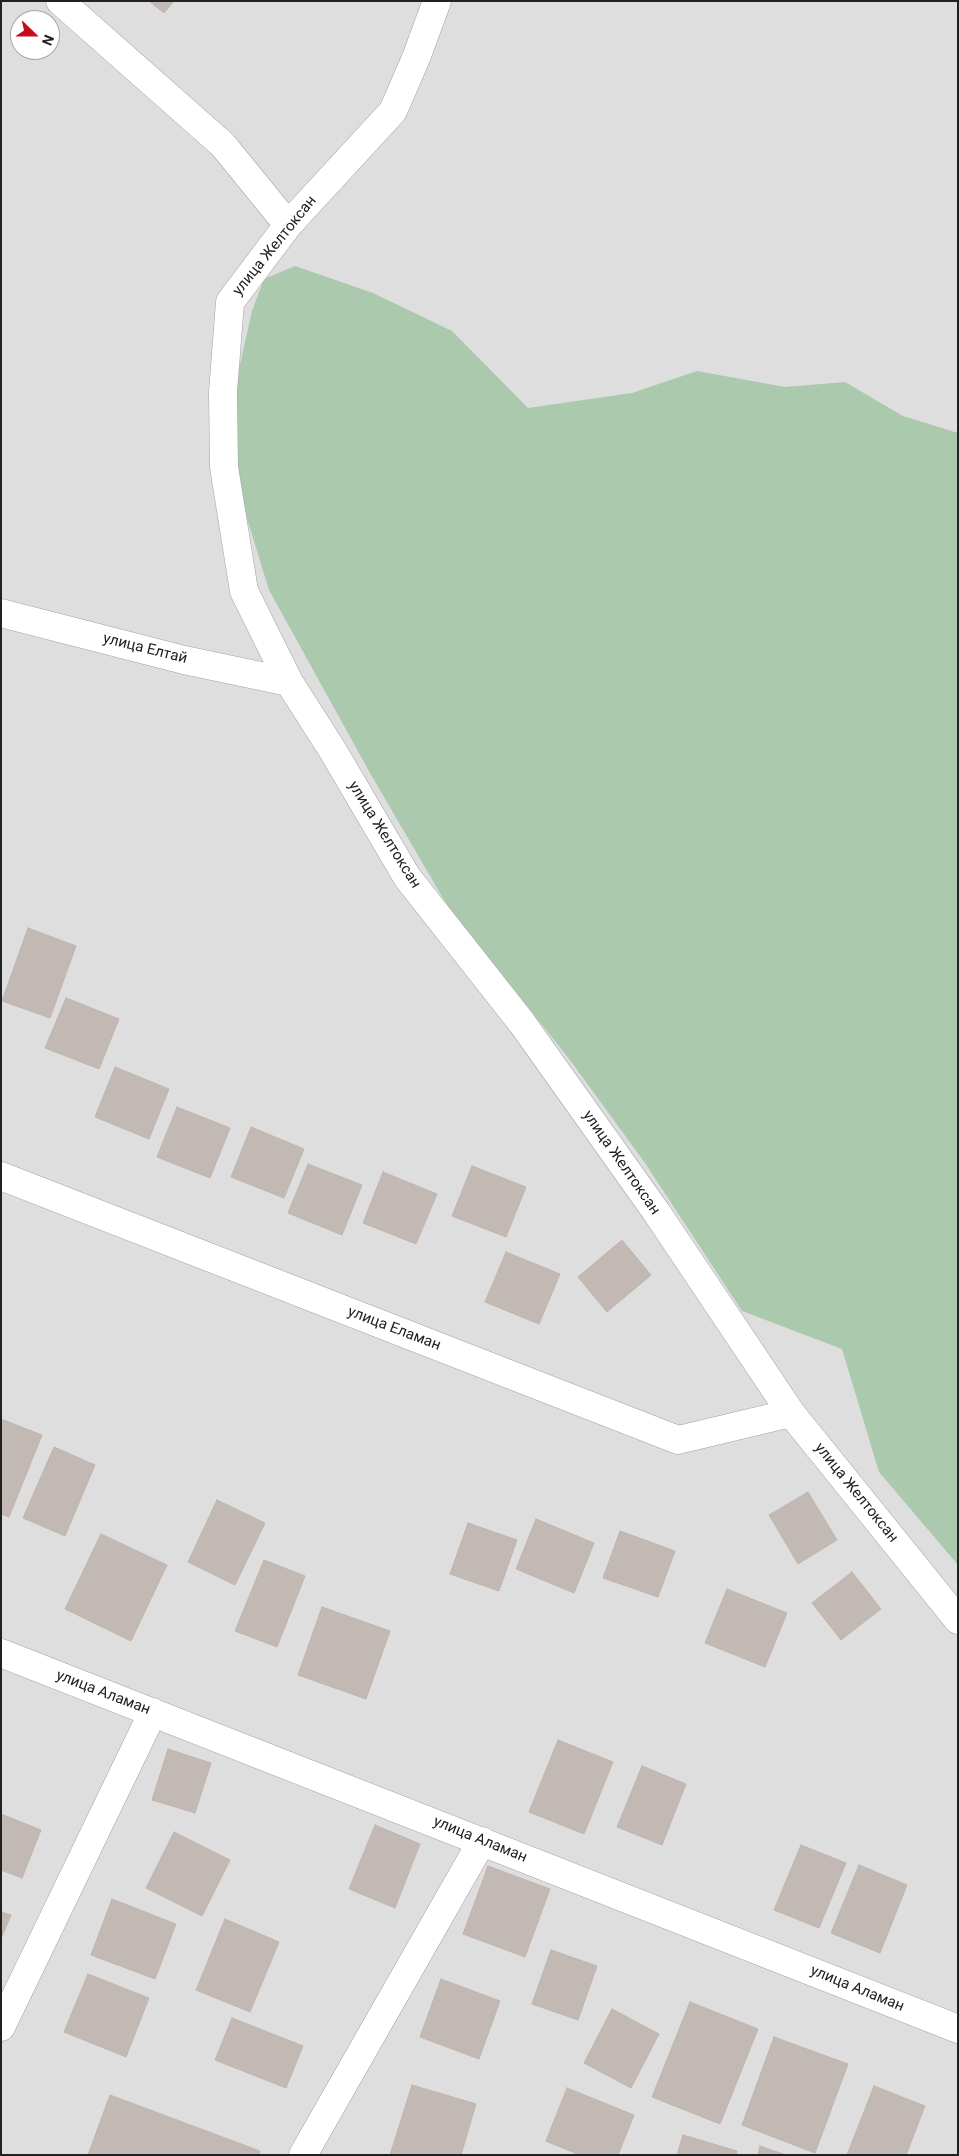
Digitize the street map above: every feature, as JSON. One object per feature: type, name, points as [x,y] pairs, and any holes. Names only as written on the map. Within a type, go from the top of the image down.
[{"type":"street","points":[[60,1],[224,145],[288,226]]},
{"type":"street","name":"улица Желтоксан","points":[[437,1],[416,58],[393,111],[288,226],[230,302],[223,392],[224,467],[244,591],[289,682],[333,751],[407,876],[522,1023],[657,1213],[791,1413],[958,1620]]},
{"type":"street","name":"улица Елтай","points":[[1,613],[184,660],[289,682]]},
{"type":"street","name":"улица Еламан","points":[[1,1176],[678,1440],[791,1413]]},
{"type":"street","name":"улица Аламан","points":[[1,1653],[958,2029]]},
{"type":"street","points":[[1,2027],[153,1712]]},
{"type":"street","points":[[303,2155],[482,1841]]},
{"type":"shaded area","points":[[1,1],[958,1],[958,2155],[1,2155]]},
{"type":"green space","points":[[295,266],[373,293],[452,331],[528,408],[632,393],[697,371],[785,387],[845,382],[903,416],[958,433],[958,1565],[879,1472],[842,1349],[742,1311],[645,1163],[570,1060],[447,905],[370,773],[269,590],[237,486],[237,378],[252,311],[264,279]]},
{"type":"building","points":[[149,1],[174,1],[164,13]]},
{"type":"building","points":[[28,928],[76,946],[50,1018],[2,1001]]},
{"type":"building","points":[[66,998],[119,1019],[99,1069],[45,1048]]},
{"type":"building","points":[[115,1067],[169,1089],[149,1139],[95,1117]]},
{"type":"building","points":[[177,1107],[230,1128],[210,1178],[157,1157]]},
{"type":"building","points":[[251,1127],[304,1149],[284,1198],[231,1177]]},
{"type":"building","points":[[308,1164],[362,1185],[342,1235],[288,1213]]},
{"type":"building","points":[[472,1166],[526,1187],[506,1237],[452,1216]]},
{"type":"building","points":[[383,1172],[437,1194],[416,1244],[363,1223]]},
{"type":"building","points":[[622,1240],[651,1275],[607,1312],[578,1277]]},
{"type":"building","points":[[506,1252],[560,1274],[539,1324],[485,1302]]},
{"type":"building","points":[[1,1419],[42,1435],[9,1517],[1,1514]]},
{"type":"building","points":[[54,1447],[95,1465],[65,1536],[23,1518]]},
{"type":"building","points":[[808,1492],[837,1540],[798,1564],[769,1515]]},
{"type":"building","points":[[217,1500],[265,1523],[235,1585],[188,1562]]},
{"type":"building","points":[[536,1519],[594,1543],[574,1593],[516,1569]]},
{"type":"building","points":[[468,1523],[517,1540],[499,1591],[450,1574]]},
{"type":"building","points":[[620,1531],[675,1551],[658,1597],[603,1578]]},
{"type":"building","points":[[101,1534],[167,1565],[131,1641],[65,1609]]},
{"type":"building","points":[[264,1560],[305,1576],[277,1647],[235,1631]]},
{"type":"building","points":[[852,1572],[881,1609],[841,1640],[812,1603]]},
{"type":"building","points":[[727,1589],[787,1613],[765,1667],[705,1643]]},
{"type":"building","points":[[322,1607],[390,1631],[366,1699],[298,1675]]},
{"type":"building","points":[[558,1740],[613,1762],[584,1834],[529,1812]]},
{"type":"building","points":[[168,1749],[211,1763],[195,1813],[152,1800]]},
{"type":"building","points":[[642,1766],[686,1784],[662,1845],[617,1827]]},
{"type":"building","points":[[1,1814],[41,1830],[22,1878],[1,1870]]},
{"type":"building","points":[[375,1825],[420,1844],[395,1908],[349,1889]]},
{"type":"building","points":[[174,1832],[230,1860],[202,1916],[146,1888]]},
{"type":"building","points":[[801,1845],[846,1863],[819,1928],[774,1910]]},
{"type":"building","points":[[859,1865],[907,1885],[880,1953],[831,1933]]},
{"type":"building","points":[[488,1866],[550,1889],[525,1957],[463,1934]]},
{"type":"building","points":[[112,1899],[176,1924],[155,1979],[91,1955]]},
{"type":"building","points":[[1,1912],[11,1915],[1,1939]]},
{"type":"building","points":[[225,1919],[279,1942],[250,2012],[196,1990]]},
{"type":"building","points":[[551,1950],[597,1966],[578,2020],[532,2004]]},
{"type":"building","points":[[88,1974],[149,1998],[126,2057],[64,2032]]},
{"type":"building","points":[[441,1979],[500,2001],[479,2059],[420,2037]]},
{"type":"building","points":[[690,2002],[758,2029],[720,2124],[652,2097]]},
{"type":"building","points":[[612,2009],[659,2034],[631,2088],[584,2063]]},
{"type":"building","points":[[232,2018],[303,2046],[286,2088],[215,2060]]},
{"type":"building","points":[[774,2037],[848,2064],[815,2153],[742,2125]]},
{"type":"building","points":[[412,2085],[476,2104],[461,2155],[390,2155]]},
{"type":"building","points":[[874,2086],[925,2106],[906,2155],[847,2155]]},
{"type":"building","points":[[567,2088],[634,2115],[618,2155],[580,2155],[546,2141]]},
{"type":"building","points":[[110,2095],[260,2151],[259,2155],[88,2155]]},
{"type":"building","points":[[683,2135],[737,2151],[736,2155],[677,2155]]},
{"type":"building","points":[[760,2146],[786,2155],[758,2155]]}]
